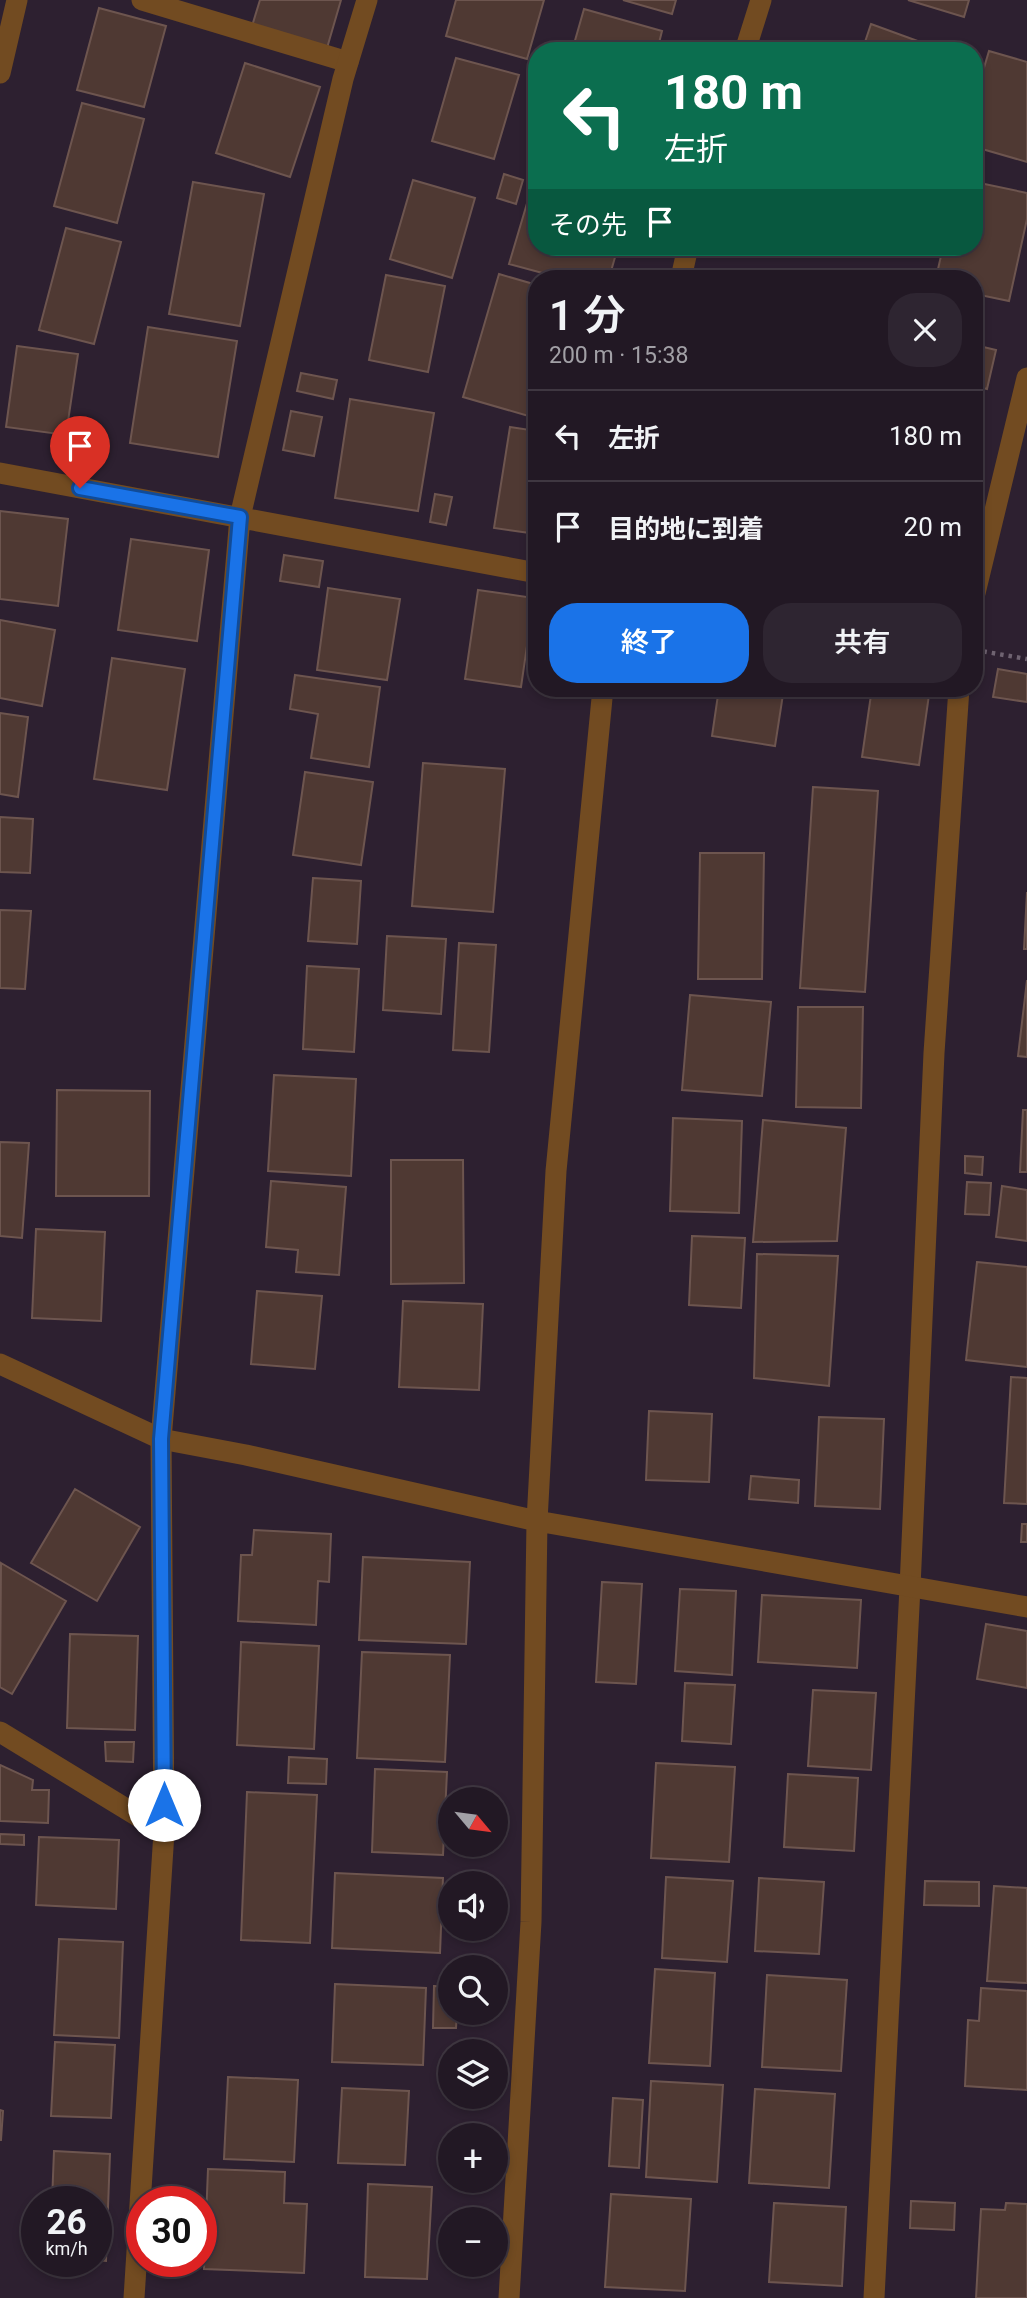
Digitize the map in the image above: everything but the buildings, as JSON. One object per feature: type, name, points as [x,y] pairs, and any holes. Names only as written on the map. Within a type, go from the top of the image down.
[{"type":"street","points":[[0,73],[17,0]]},
{"type":"street","points":[[142,0],[348,62]]},
{"type":"street","points":[[134,2298],[164,1832],[161,1439],[240,517],[348,62],[367,0]]},
{"type":"street","points":[[748,42],[761,0]]},
{"type":"street","points":[[983,560],[1027,378]]},
{"type":"street","points":[[0,473],[528,571]]},
{"type":"street","points":[[509,2298],[531,1922],[537,1521],[556,1171],[602,697]]},
{"type":"street","points":[[874,2298],[934,1054],[958,697]]},
{"type":"street","points":[[0,1364],[161,1439],[246,1455],[537,1521],[1027,1607]]},
{"type":"street","points":[[0,1732],[164,1832]]},
{"type":"path","points":[[983,651],[1027,659]]},
{"type":"route","points":[[80,488],[240,517],[161,1439],[164,1805]]}]
